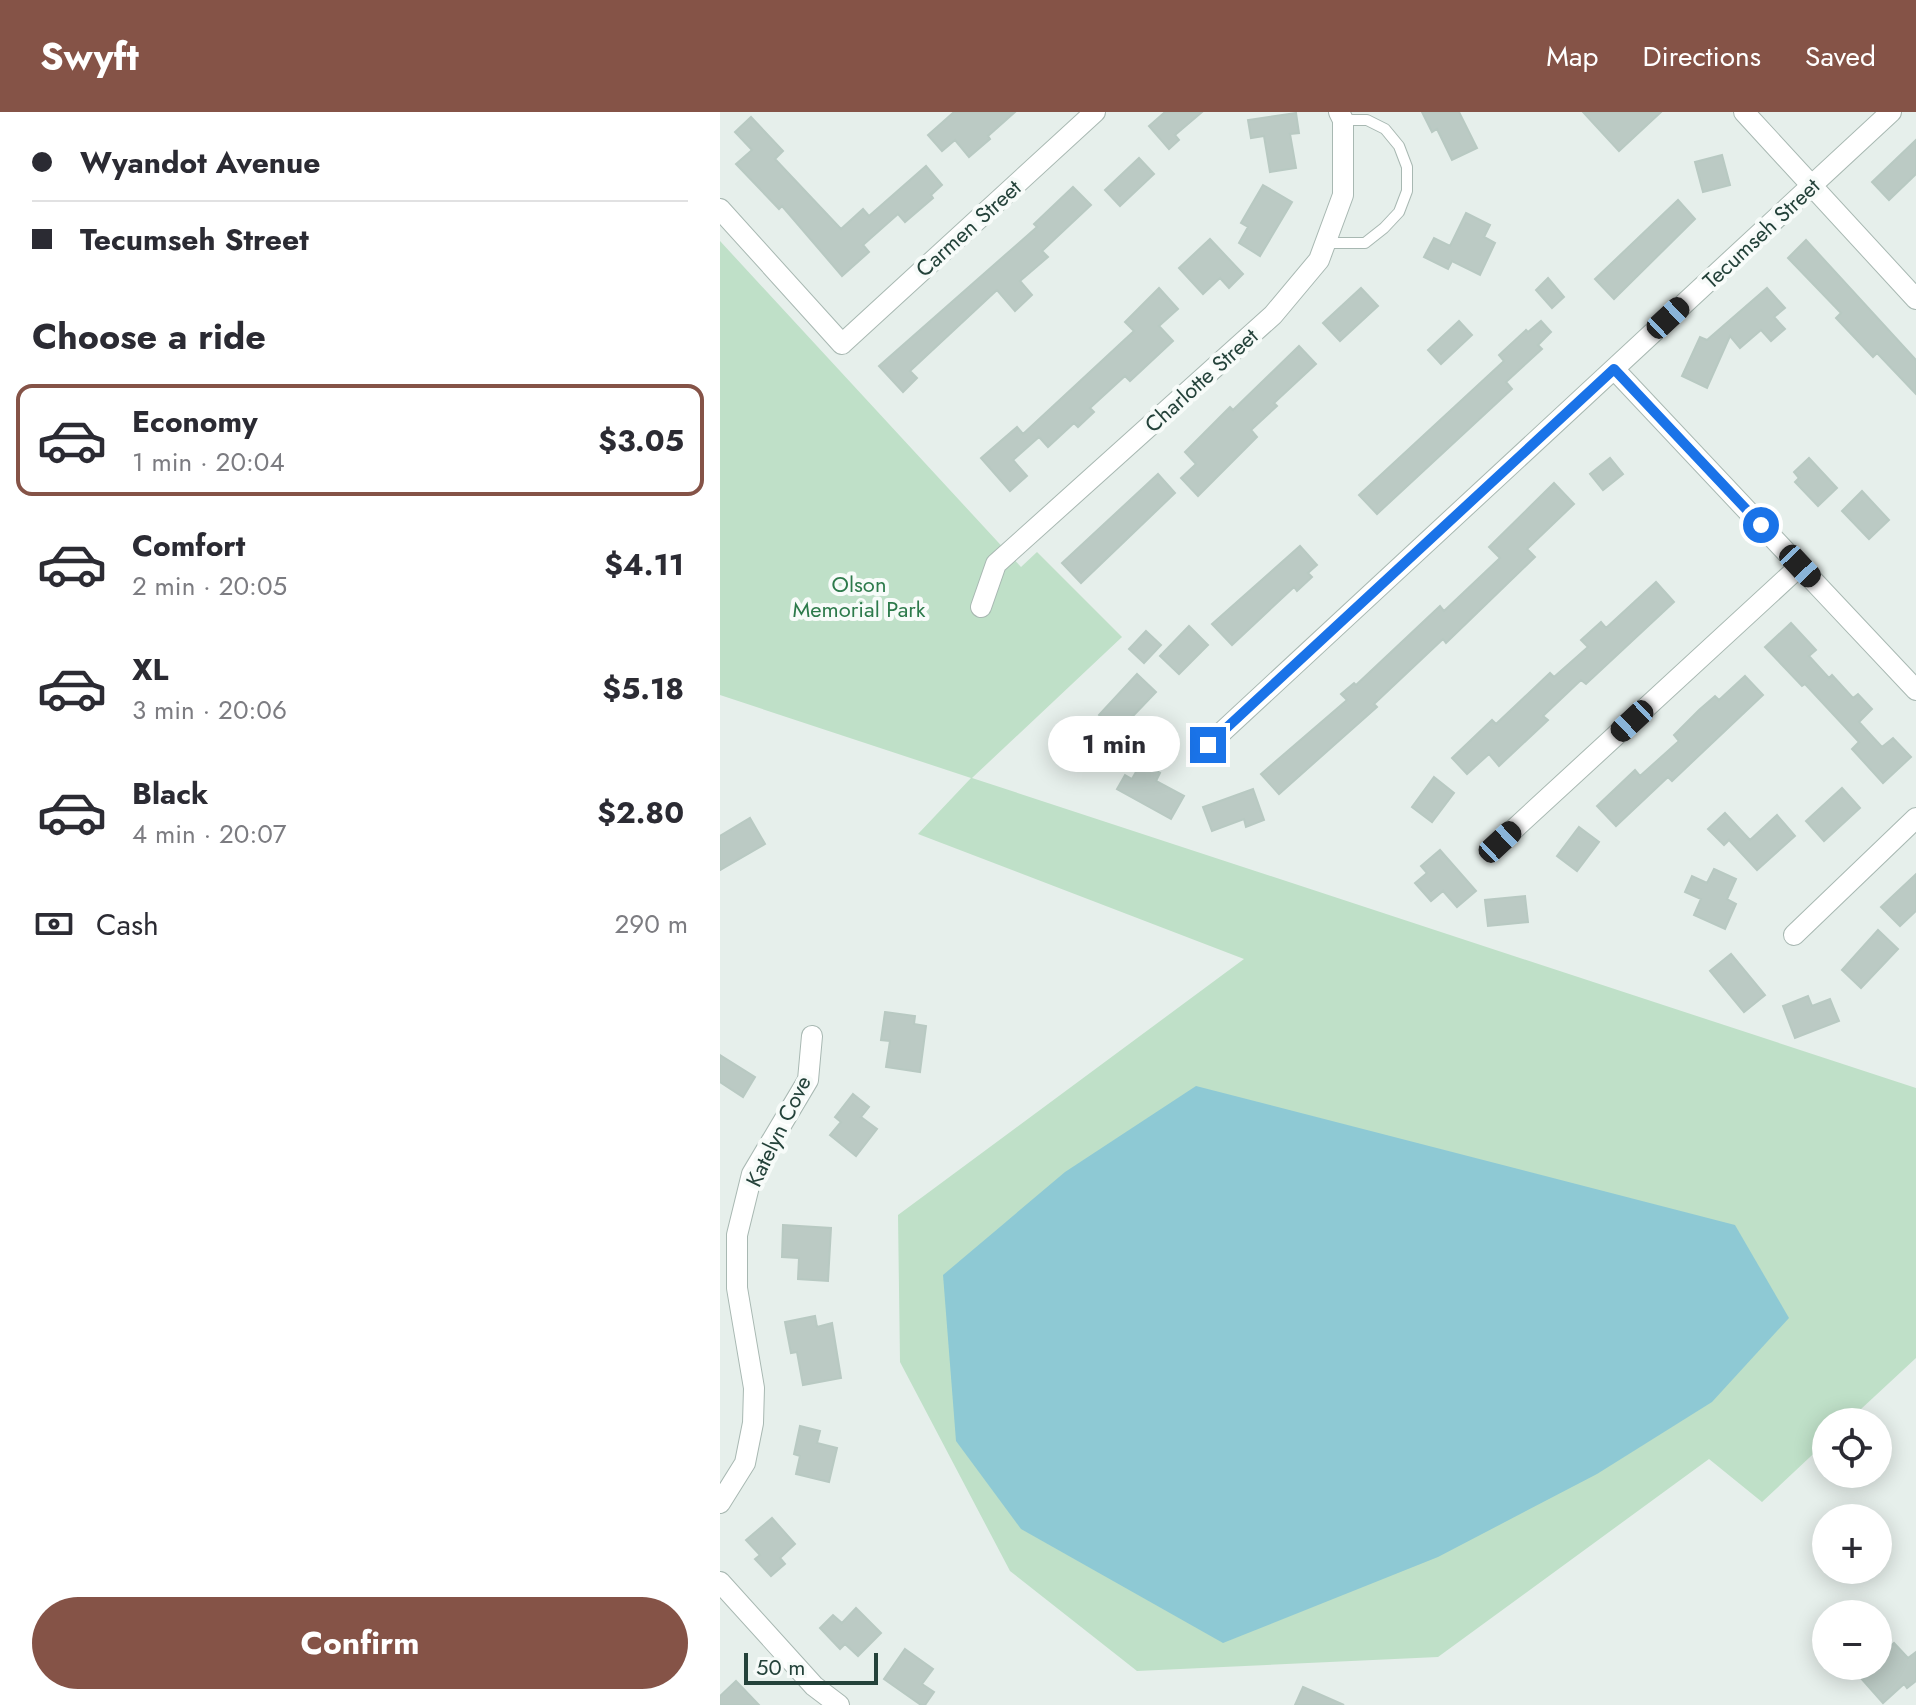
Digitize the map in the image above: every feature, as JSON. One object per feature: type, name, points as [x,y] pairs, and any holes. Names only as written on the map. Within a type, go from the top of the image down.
[{"type":"street","name":"Carmen Street","points":[[720,209],[842,344],[1095,112]]},
{"type":"street","points":[[1744,112],[1916,299]]},
{"type":"street","name":"Tecumseh Street","points":[[1208,745],[1891,112]]},
{"type":"street","name":"Charlotte Street","points":[[981,607],[996,564],[1273,315],[1319,260],[1343,195],[1341,116]]},
{"type":"street","points":[[1614,369],[1916,690]]},
{"type":"street","points":[[1500,842],[1800,566]]},
{"type":"street","points":[[1794,935],[1916,818]]},
{"type":"street","name":"Katelyn Cove","points":[[720,1503],[745,1463],[753,1423],[754,1388],[737,1288],[737,1235],[752,1174],[808,1080],[812,1036]]},
{"type":"street","points":[[720,1582],[814,1686],[839,1705]]},
{"type":"lane","points":[[1325,243],[1365,243],[1399,212],[1407,191],[1407,167],[1399,146],[1385,129],[1367,120],[1341,116]]},
{"type":"green space","name":"Olson Memorial Park","points":[[720,241],[1021,567],[1037,552],[1122,637],[972,778],[1916,1088],[1916,1358],[1862,1408],[1812,1408],[1812,1455],[1762,1502],[1709,1459],[1438,1657],[1137,1671],[1010,1571],[900,1362],[898,1215],[1244,959],[918,834],[971,778],[720,695]]},
{"type":"water","points":[[1196,1086],[1735,1225],[1789,1318],[1712,1402],[1597,1474],[1438,1557],[1223,1643],[1021,1529],[956,1441],[943,1275],[1065,1172]]},
{"type":"building","points":[[954,112],[1015,112],[969,157],[955,140],[942,151],[928,135]]},
{"type":"building","points":[[1165,112],[1202,112],[1175,135],[1179,140],[1169,149],[1149,126]]},
{"type":"building","points":[[1422,112],[1459,112],[1477,148],[1452,160],[1437,129],[1432,132]]},
{"type":"building","points":[[1583,112],[1661,112],[1619,151]]},
{"type":"building","points":[[1296,113],[1299,133],[1290,134],[1296,168],[1270,172],[1264,136],[1251,138],[1248,120]]},
{"type":"building","points":[[751,117],[783,151],[775,159],[841,229],[863,209],[869,216],[926,166],[942,185],[931,195],[933,198],[905,222],[898,214],[863,245],[869,252],[842,276],[782,206],[779,209],[736,164],[752,150],[735,132]]},
{"type":"building","points":[[1916,140],[1916,174],[1889,200],[1872,182]]},
{"type":"building","points":[[1722,155],[1730,185],[1703,192],[1695,162]]},
{"type":"building","points":[[1139,158],[1154,174],[1120,206],[1105,190]]},
{"type":"building","points":[[1263,185],[1292,202],[1260,256],[1239,243],[1248,227],[1241,223]]},
{"type":"building","points":[[1073,187],[1091,205],[1042,251],[1048,257],[1020,281],[1032,295],[1015,311],[997,290],[910,371],[917,378],[903,392],[879,366],[1037,227],[1034,224]]},
{"type":"building","points":[[1678,200],[1695,219],[1614,299],[1595,279]]},
{"type":"building","points":[[1466,213],[1490,225],[1484,237],[1495,243],[1480,275],[1452,261],[1448,269],[1424,257],[1434,238],[1450,246]]},
{"type":"building","points":[[1210,239],[1243,274],[1229,288],[1220,278],[1203,294],[1179,268]]},
{"type":"building","points":[[1806,240],[1916,360],[1916,394],[1877,353],[1873,357],[1836,318],[1841,313],[1788,258]]},
{"type":"building","points":[[1548,278],[1564,297],[1552,308],[1536,290]]},
{"type":"building","points":[[1159,288],[1178,309],[1159,326],[1173,341],[1130,381],[1125,376],[1090,408],[1094,412],[1078,427],[1074,423],[1048,447],[1039,437],[1013,460],[1027,476],[1010,491],[981,458],[1017,427],[1023,434],[1134,331],[1125,322]]},
{"type":"building","points":[[1361,288],[1378,306],[1340,341],[1323,323]]},
{"type":"building","points":[[1767,288],[1785,308],[1774,317],[1785,329],[1771,341],[1761,330],[1740,348],[1730,336],[1707,388],[1682,376],[1700,337],[1707,340]]},
{"type":"building","points":[[1459,321],[1472,335],[1441,364],[1428,350]]},
{"type":"building","points":[[1541,321],[1551,332],[1538,345],[1542,349],[1506,382],[1512,389],[1377,514],[1359,495],[1504,361],[1499,355],[1526,330],[1528,332]]},
{"type":"building","points":[[1299,346],[1316,364],[1274,403],[1277,406],[1251,430],[1257,437],[1198,496],[1181,478],[1196,464],[1185,452]]},
{"type":"building","points":[[1610,458],[1623,474],[1603,490],[1590,474]]},
{"type":"building","points":[[1809,458],[1837,488],[1818,506],[1795,482],[1799,478],[1794,472]]},
{"type":"building","points":[[1158,474],[1175,493],[1081,583],[1062,563]]},
{"type":"building","points":[[1554,483],[1574,504],[1527,549],[1535,557],[1446,643],[1443,639],[1374,704],[1377,707],[1279,794],[1261,774],[1347,700],[1341,694],[1354,683],[1356,685],[1440,606],[1444,611],[1500,558],[1489,547]]},
{"type":"building","points":[[1862,491],[1889,520],[1869,539],[1842,511]]},
{"type":"building","points":[[1300,546],[1317,565],[1308,573],[1312,577],[1297,591],[1294,587],[1232,645],[1212,624]]},
{"type":"building","points":[[1656,582],[1674,602],[1586,684],[1581,680],[1543,716],[1548,720],[1499,766],[1489,754],[1467,774],[1452,758],[1492,720],[1496,724],[1550,673],[1554,677],[1588,647],[1581,640],[1601,622],[1606,628]]},
{"type":"building","points":[[1791,623],[1816,650],[1809,656],[1829,678],[1832,675],[1853,698],[1858,694],[1872,709],[1859,722],[1882,747],[1893,738],[1911,757],[1883,783],[1852,749],[1859,742],[1805,684],[1802,686],[1765,647]]},
{"type":"building","points":[[1189,626],[1208,645],[1179,674],[1160,656]]},
{"type":"building","points":[[1146,631],[1161,645],[1144,663],[1129,649]]},
{"type":"building","points":[[1137,674],[1156,692],[1132,717],[1138,722],[1123,737],[1099,715]]},
{"type":"building","points":[[1745,676],[1763,695],[1672,781],[1668,777],[1616,826],[1597,806],[1635,770],[1640,776],[1679,741],[1674,735],[1699,710],[1715,696],[1719,700]]},
{"type":"building","points":[[1141,763],[1160,773],[1156,781],[1184,796],[1171,819],[1117,789],[1125,775],[1132,779]]},
{"type":"building","points":[[1434,777],[1454,793],[1432,822],[1412,807]]},
{"type":"building","points":[[1842,788],[1860,808],[1824,841],[1806,821]]},
{"type":"building","points":[[1253,789],[1264,820],[1246,827],[1244,819],[1212,831],[1203,807]]},
{"type":"building","points":[[1725,813],[1750,840],[1777,815],[1795,836],[1757,870],[1729,840],[1724,845],[1708,829]]},
{"type":"building","points":[[750,818],[765,844],[720,870],[720,836]]},
{"type":"building","points":[[1579,827],[1599,842],[1577,871],[1557,856]]},
{"type":"building","points":[[1440,850],[1476,891],[1457,907],[1443,891],[1431,901],[1415,883],[1427,873],[1421,866]]},
{"type":"building","points":[[1714,869],[1736,879],[1727,899],[1736,904],[1725,929],[1694,915],[1701,899],[1685,892],[1692,876],[1707,883]]},
{"type":"building","points":[[1916,874],[1916,911],[1900,926],[1881,907]]},
{"type":"building","points":[[1525,896],[1528,922],[1488,926],[1485,900]]},
{"type":"building","points":[[1878,930],[1898,949],[1861,988],[1842,970]]},
{"type":"building","points":[[1731,954],[1765,995],[1744,1012],[1710,971]]},
{"type":"building","points":[[1808,996],[1812,1006],[1830,999],[1839,1021],[1795,1038],[1783,1006]]},
{"type":"building","points":[[885,1012],[915,1016],[914,1024],[926,1026],[920,1072],[886,1067],[890,1041],[881,1040]]},
{"type":"building","points":[[720,1055],[755,1077],[743,1097],[720,1082]]},
{"type":"building","points":[[853,1094],[869,1107],[861,1117],[877,1129],[856,1156],[830,1135],[841,1122],[835,1117]]},
{"type":"building","points":[[783,1225],[831,1228],[828,1281],[798,1279],[799,1258],[782,1257]]},
{"type":"building","points":[[815,1316],[817,1327],[832,1323],[841,1378],[803,1385],[797,1352],[791,1353],[785,1322]]},
{"type":"building","points":[[800,1426],[820,1431],[817,1443],[837,1448],[829,1482],[796,1474],[800,1456],[794,1454]]},
{"type":"building","points":[[772,1518],[795,1544],[780,1558],[785,1564],[771,1576],[755,1559],[760,1555],[746,1540]]},
{"type":"building","points":[[856,1608],[881,1633],[858,1656],[845,1644],[840,1649],[820,1628],[833,1615],[842,1623]]},
{"type":"building","points":[[1894,1643],[1908,1658],[1916,1652],[1916,1681],[1907,1688],[1904,1684],[1883,1703],[1863,1680],[1892,1680]]},
{"type":"building","points":[[905,1649],[933,1669],[922,1684],[934,1692],[925,1705],[884,1679]]},
{"type":"building","points":[[736,1681],[759,1705],[720,1705],[720,1696]]},
{"type":"building","points":[[1303,1687],[1344,1705],[1295,1705]]},
{"type":"route","points":[[1208,745],[1614,369],[1761,525]]}]
